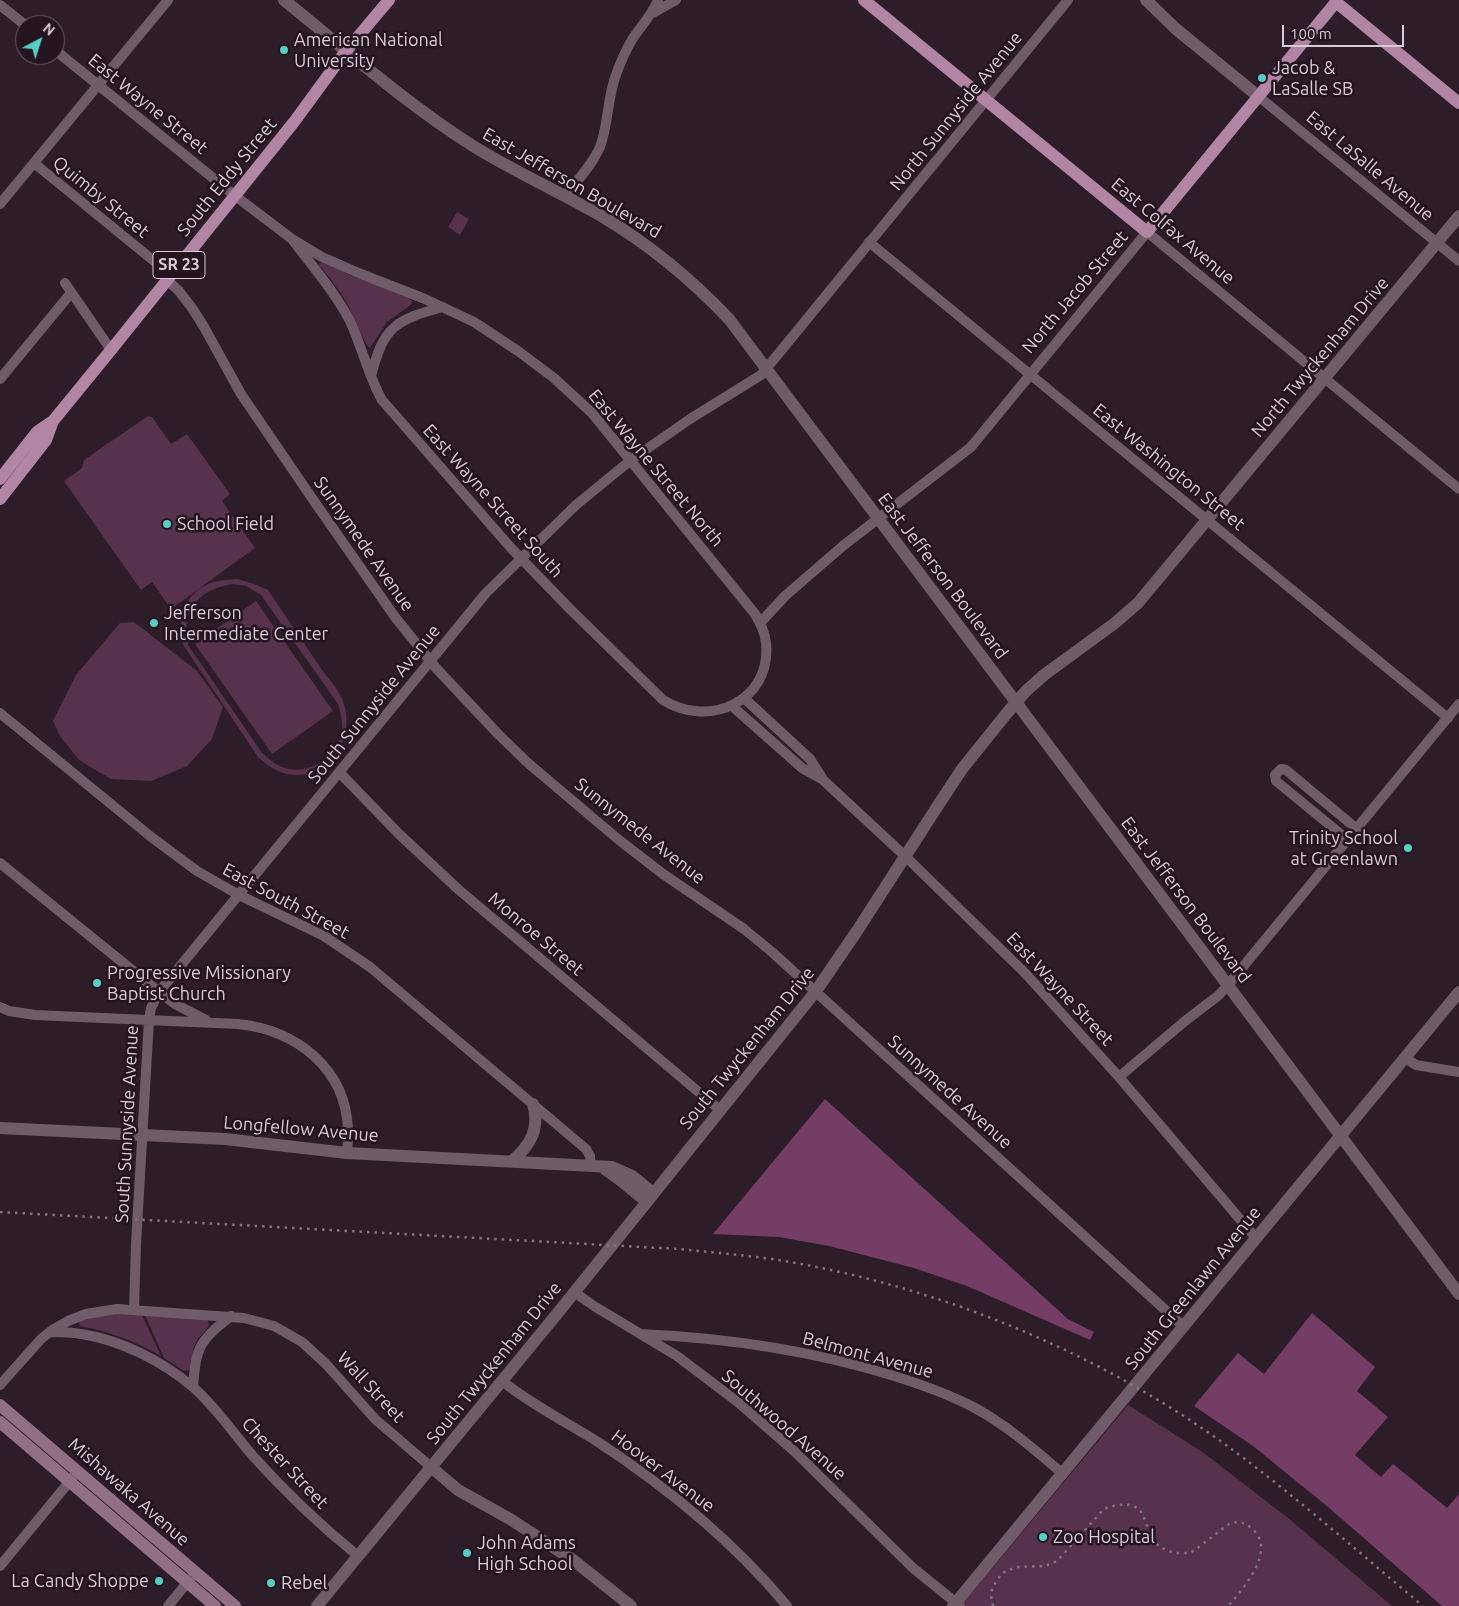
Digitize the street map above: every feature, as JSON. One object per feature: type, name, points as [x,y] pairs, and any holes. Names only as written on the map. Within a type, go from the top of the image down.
[{"type":"main road","name":"South Eddy Street","points":[[0,479],[37,432],[53,421],[111,350],[294,122],[346,51],[390,0]]},
{"type":"main road","name":"East Colfax Avenue","points":[[864,0],[1147,232]]},
{"type":"main road","name":"North Jacob Street","points":[[1147,232],[1335,1]]},
{"type":"main road","points":[[1335,1],[1459,103]]},
{"type":"main road","name":"South Eddy Street","points":[[0,499],[46,440],[53,421]]},
{"type":"main road","name":"Mishawaka Avenue","points":[[0,1405],[235,1606]]},
{"type":"main road","name":"Mishawaka Avenue","points":[[0,1422],[215,1606]]},
{"type":"street","points":[[0,204],[168,0]]},
{"type":"street","name":"East Jefferson Boulevard","points":[[284,0],[399,95],[442,125],[506,165],[620,228],[657,253],[700,289],[729,319],[1459,1294]]},
{"type":"street","points":[[565,196],[591,164],[600,146],[604,134],[612,87],[617,72],[632,40],[653,13],[658,0]]},
{"type":"street","points":[[653,13],[676,0]]},
{"type":"street","name":"North Sunnyside Avenue","points":[[869,242],[1068,0]]},
{"type":"street","name":"East LaSalle Avenue","points":[[1146,0],[1176,30],[1459,261]]},
{"type":"street","points":[[0,5],[15,17]]},
{"type":"street","name":"East Wayne Street","points":[[65,58],[234,196],[292,239]]},
{"type":"street","name":"Quimby Street","points":[[34,163],[169,277]]},
{"type":"street","name":"North Twyckenham Drive","points":[[1208,520],[1459,216]]},
{"type":"street","name":"North Jacob Street","points":[[760,623],[791,590],[844,545],[966,452],[1147,232]]},
{"type":"street","name":"East Colfax Avenue","points":[[1147,232],[1459,489]]},
{"type":"street","name":"East Wayne Street North","points":[[292,239],[322,257],[443,307],[500,338],[554,378],[592,413],[749,606],[760,623],[766,642],[765,665],[756,686],[744,698],[732,706]]},
{"type":"street","name":"East Wayne Street South","points":[[292,239],[334,296],[348,319],[358,339],[379,394],[390,410],[485,520],[570,609],[663,700],[672,706],[692,712],[714,711],[732,706]]},
{"type":"street","name":"South Sunnyside Avenue","points":[[134,1310],[149,1020],[151,1008],[159,992],[474,607],[576,505],[631,460],[690,419],[756,379],[869,242]]},
{"type":"street","name":"East Washington Street","points":[[869,242],[1448,718]]},
{"type":"street","name":"Sunnymede Avenue","points":[[169,277],[204,327],[241,394],[395,617],[430,661],[499,735],[642,859],[744,930],[772,952],[1184,1327]]},
{"type":"street","points":[[65,284],[111,350]]},
{"type":"street","points":[[0,379],[71,293]]},
{"type":"street","points":[[371,376],[377,352],[389,332],[404,319],[443,307]]},
{"type":"street","name":"South Twyckenham Drive","points":[[317,1606],[502,1381],[816,991],[962,769],[1016,703],[1044,675],[1138,604],[1208,520]]},
{"type":"street","name":"East Wayne Street","points":[[744,698],[810,759],[822,779]]},
{"type":"street","points":[[1119,1077],[1219,995],[1459,704]]},
{"type":"street","name":"East Wayne Street","points":[[732,706],[802,768],[822,779],[905,856],[1024,973],[1119,1077],[1256,1238]]},
{"type":"street","name":"East South Street","points":[[0,713],[176,858],[239,895],[324,936],[370,967],[586,1150],[594,1166]]},
{"type":"street","points":[[1348,840],[1276,781],[1275,775],[1277,771],[1281,769],[1286,770],[1357,829]]},
{"type":"street","name":"Monroe Street","points":[[339,772],[399,834],[459,890],[720,1110]]},
{"type":"street","points":[[0,864],[159,992],[175,1004],[211,1023]]},
{"type":"street","name":"South Greenlawn Avenue","points":[[957,1605],[1459,992]]},
{"type":"street","points":[[0,1007],[9,1011],[36,1015],[211,1023],[255,1026],[275,1031],[310,1052],[331,1075],[341,1095],[348,1125],[347,1153]]},
{"type":"street","points":[[1405,1058],[1416,1065],[1459,1072]]},
{"type":"street","points":[[512,1161],[526,1146],[535,1130],[536,1114],[533,1104]]},
{"type":"street","name":"Longfellow Avenue","points":[[0,1128],[234,1140],[347,1153],[612,1166],[623,1170],[649,1197]]},
{"type":"street","name":"Southwood Avenue","points":[[574,1292],[696,1370],[758,1420],[794,1451],[913,1568],[957,1605]]},
{"type":"street","name":"Wall Street","points":[[0,1385],[29,1351],[50,1332],[68,1321],[86,1314],[117,1309],[231,1316],[260,1321],[274,1326],[302,1342],[326,1364],[375,1420],[458,1490],[517,1523],[566,1555],[631,1606]]},
{"type":"street","points":[[193,1387],[195,1360],[202,1342],[212,1330],[231,1316]]},
{"type":"street","name":"Chester Street","points":[[50,1332],[80,1334],[111,1341],[160,1363],[193,1387],[214,1408],[288,1494],[318,1523],[358,1556]]},
{"type":"street","name":"Belmont Avenue","points":[[640,1334],[708,1338],[798,1352],[854,1365],[923,1386],[960,1400],[992,1418],[1026,1442],[1063,1474]]},
{"type":"street","name":"Hoover Avenue","points":[[502,1381],[535,1405],[612,1452],[665,1490],[732,1548],[788,1606]]},
{"type":"street","points":[[0,1566],[78,1471]]},
{"type":"street","points":[[168,1606],[196,1572]]},
{"type":"shaded area","points":[[457,212],[469,219],[460,235],[448,227]]},
{"type":"shaded area","points":[[321,262],[354,277],[399,293],[412,301],[412,304],[387,322],[370,348],[361,334],[347,303],[319,265]]},
{"type":"shaded area","name":"School Field","points":[[148,416],[152,417],[171,444],[187,434],[230,494],[222,501],[255,548],[171,609],[152,582],[141,590],[64,481],[82,468],[84,460]]},
{"type":"shaded area","points":[[238,579],[268,590],[343,701],[346,711],[346,722],[342,743],[331,761],[314,772],[290,775],[277,771],[258,757],[184,646],[181,628],[182,619],[187,603],[192,596],[210,583]],"holes":[[[233,584],[246,586],[261,595],[338,704],[341,713],[342,734],[330,755],[311,767],[296,770],[281,767],[262,753],[188,645],[187,622],[195,603],[211,590],[221,586]]]},
{"type":"shaded area","points":[[256,601],[333,711],[272,754],[195,644]]},
{"type":"shaded area","points":[[134,622],[197,671],[223,707],[212,739],[187,766],[151,781],[111,779],[79,760],[60,736],[53,721],[76,675],[120,623]]},
{"type":"shaded area","points":[[825,1099],[1068,1319],[1094,1332],[1090,1340],[967,1286],[914,1268],[829,1246],[779,1237],[713,1234]]},
{"type":"shaded area","points":[[1312,1313],[1375,1367],[1357,1391],[1388,1417],[1355,1455],[1381,1477],[1393,1464],[1447,1508],[1459,1494],[1459,1606],[1442,1606],[1328,1507],[1253,1446],[1194,1406],[1238,1353],[1264,1374]]},
{"type":"shaded area","points":[[116,1314],[142,1315],[161,1356],[122,1338],[79,1324],[80,1321],[88,1318]]},
{"type":"shaded area","points":[[145,1315],[205,1319],[208,1321],[209,1326],[197,1340],[194,1347],[190,1370],[184,1371],[164,1358]]},
{"type":"shaded area","points":[[1128,1405],[1201,1451],[1287,1517],[1392,1606],[961,1606]]},
{"type":"railway","points":[[0,1212],[679,1249],[772,1259],[831,1270],[890,1285],[949,1303],[1006,1324],[1062,1348],[1116,1376],[1169,1407],[1219,1440],[1271,1480],[1423,1606]]},
{"type":"railway","points":[[993,1606],[992,1588],[1002,1573],[1016,1567],[1045,1566],[1057,1561],[1103,1510],[1108,1507],[1126,1504],[1138,1508],[1142,1513],[1153,1541],[1162,1548],[1174,1553],[1189,1553],[1195,1550],[1230,1523],[1241,1522],[1251,1528],[1258,1537],[1261,1547],[1260,1557],[1249,1579],[1228,1606]]},
{"type":"place","name":"American National University","points":[[284,50]]},
{"type":"place","name":"Jacob & LaSalle SB","points":[[1262,78]]},
{"type":"place","name":"School Field","points":[[167,524]]},
{"type":"place","name":"Jefferson Intermediate Center","points":[[154,623]]},
{"type":"place","name":"Trinity School at Greenlawn","points":[[1408,848]]},
{"type":"place","name":"Progressive Missionary Baptist Church","points":[[97,983]]},
{"type":"place","name":"Zoo Hospital","points":[[1043,1537]]},
{"type":"place","name":"John Adams High School","points":[[467,1553]]},
{"type":"place","name":"La Candy Shoppe","points":[[159,1581]]},
{"type":"place","name":"Rebel","points":[[271,1583]]}]
